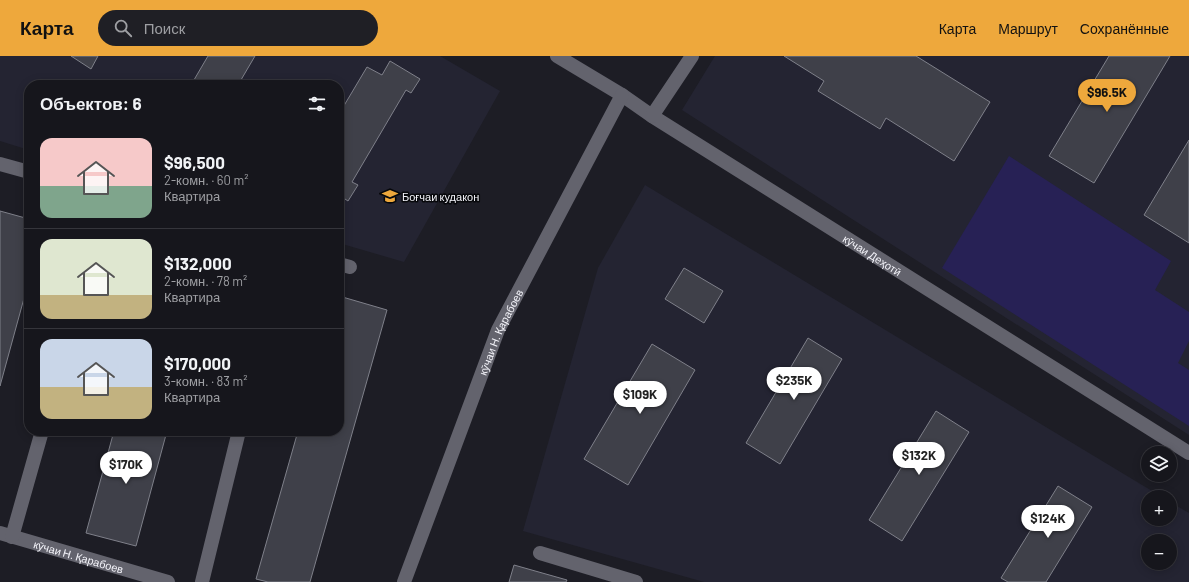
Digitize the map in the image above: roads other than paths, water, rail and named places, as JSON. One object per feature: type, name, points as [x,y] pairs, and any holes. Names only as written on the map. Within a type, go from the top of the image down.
[{"type":"lane","name":"кӯчаи Деҳотӣ","points":[[557,56],[622,94],[652,116],[1189,453]]},
{"type":"lane","points":[[652,116],[692,56]]},
{"type":"lane","name":"кӯчаи Н. Қарабоев","points":[[404,582],[498,330],[622,94]]},
{"type":"lane","points":[[0,164],[24,171]]},
{"type":"lane","name":"кӯчаи Н. Қарабоев","points":[[40,436],[6,535],[168,582]]},
{"type":"lane","points":[[202,582],[238,436]]},
{"type":"lane","points":[[540,553],[627,581]]},
{"type":"place","name":"Боғчаи кудакон","points":[[390,196]]}]
